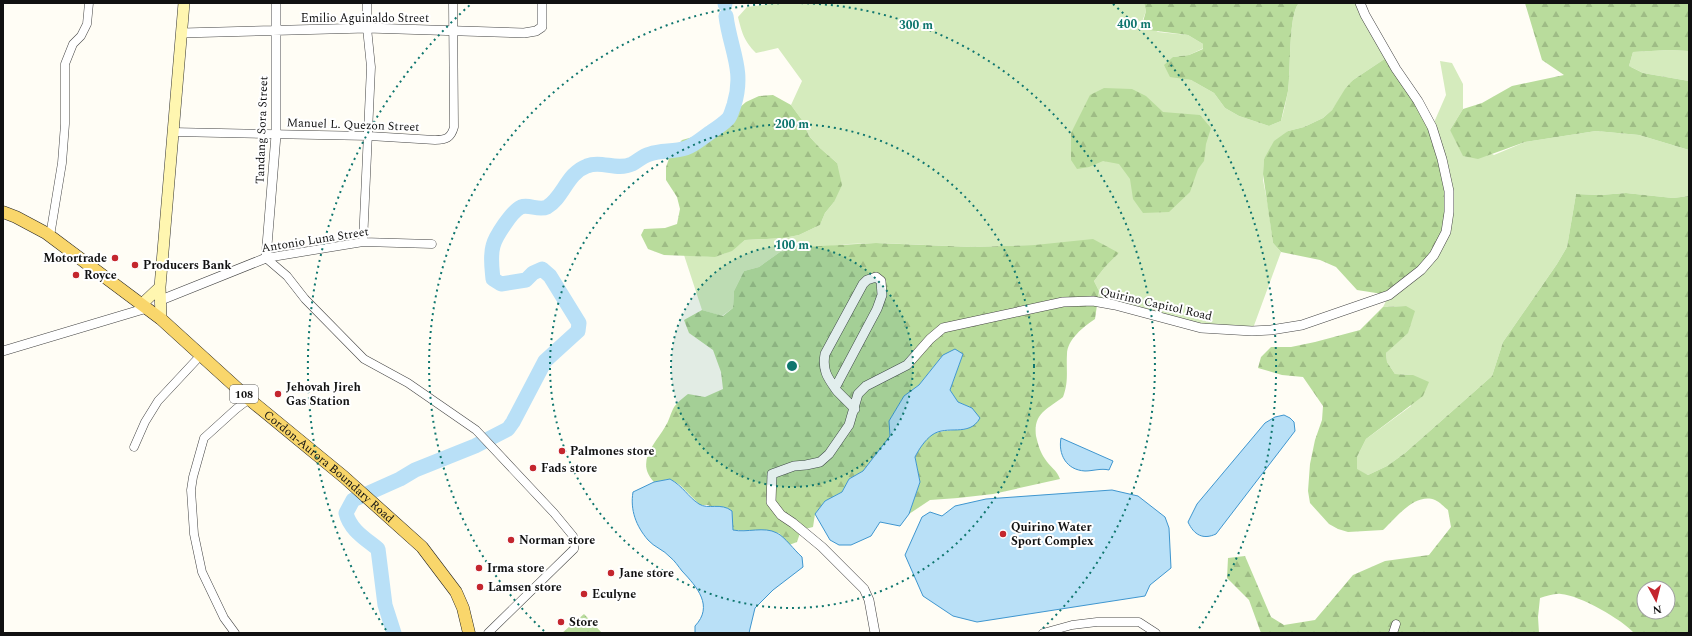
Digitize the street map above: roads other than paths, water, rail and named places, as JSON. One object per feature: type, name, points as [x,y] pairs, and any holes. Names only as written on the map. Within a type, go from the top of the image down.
[{"type":"main road","points":[[161,319],[160,287],[164,256],[184,3]]},
{"type":"main road","name":"Cordon-Aurora Boundary Road","points":[[3,212],[50,236],[161,319],[249,399],[344,477],[379,508],[422,547],[456,592],[463,608],[469,633]]},
{"type":"main road","points":[[144,306],[160,287]]},
{"type":"street","points":[[50,236],[62,163],[65,124],[65,64],[73,44],[81,36],[88,24],[89,3]]},
{"type":"street","name":"Tandang Sora Street","points":[[266,258],[276,135],[276,3]]},
{"type":"street","points":[[363,242],[371,67],[367,28],[367,3]]},
{"type":"street","points":[[453,3],[454,31]]},
{"type":"street","name":"Emilio Aguinaldo Street","points":[[182,32],[367,28],[524,33],[540,29],[543,23],[542,3]]},
{"type":"street","name":"Quirino Capitol Road","points":[[875,633],[869,600],[864,589],[822,548],[793,523],[781,515],[771,502],[772,474],[794,466],[806,466],[820,462],[829,454],[840,440],[849,425],[855,409],[858,394],[866,386],[907,365],[930,339],[944,328],[1063,302],[1093,301],[1115,305],[1201,328],[1252,331],[1271,330],[1302,325],[1389,295],[1421,270],[1434,255],[1446,232],[1449,212],[1449,191],[1442,159],[1432,127],[1421,107],[1396,69],[1365,15],[1360,3]]},
{"type":"street","name":"Manuel L. Quezon Street","points":[[173,132],[369,136],[442,140],[450,137],[454,127],[454,31]]},
{"type":"street","name":"Antonio Luna Street","points":[[161,300],[266,258],[363,242],[432,244]]},
{"type":"street","points":[[266,258],[287,276],[305,299],[364,359],[408,383],[476,430],[554,513],[573,536],[575,545],[574,549],[488,633]]},
{"type":"street","points":[[835,388],[882,295],[881,281],[876,277],[867,280],[863,284],[825,354],[823,364],[824,370],[835,388],[855,409]]},
{"type":"street","points":[[3,351],[144,306]]},
{"type":"street","points":[[134,446],[145,422],[158,401],[200,356]]},
{"type":"street","points":[[235,633],[224,618],[202,572],[194,534],[191,490],[193,477],[204,438],[249,399]]},
{"type":"street","points":[[1043,633],[1072,625],[1097,622],[1139,622],[1156,633]]},
{"type":"street","points":[[1393,633],[1396,624]]},
{"type":"water","points":[[955,349],[963,354],[950,390],[958,402],[972,408],[980,418],[970,428],[938,432],[929,437],[922,445],[915,457],[920,482],[909,514],[900,526],[880,522],[871,536],[851,545],[839,545],[830,540],[815,514],[825,501],[842,492],[849,479],[863,471],[890,436],[889,421],[904,396],[919,385],[943,355]]},
{"type":"water","points":[[1284,415],[1294,422],[1295,431],[1216,534],[1211,536],[1203,536],[1196,533],[1188,522],[1197,504],[1265,423],[1275,417]]},
{"type":"water","points":[[1061,438],[1113,461],[1109,470],[1100,469],[1085,471],[1073,468],[1068,464],[1062,455],[1060,444]]},
{"type":"water","points":[[670,479],[679,485],[699,504],[703,506],[719,506],[728,508],[732,511],[733,530],[772,531],[783,537],[802,557],[803,567],[773,590],[755,608],[749,633],[695,633],[695,626],[701,619],[703,611],[703,604],[698,590],[673,560],[665,552],[653,545],[640,529],[633,511],[633,492],[654,482]]},
{"type":"water","points":[[1112,490],[1138,496],[1165,517],[1169,528],[1171,568],[1150,585],[1145,596],[977,622],[953,616],[923,596],[905,555],[922,517],[930,512],[942,516],[955,506],[986,499]]},
{"type":"waterway","points":[[394,633],[385,605],[378,549],[355,529],[346,513],[353,500],[400,479],[415,470],[475,446],[508,429],[545,361],[578,331],[579,323],[550,276],[542,269],[533,273],[526,280],[501,284],[493,279],[492,254],[494,242],[504,225],[517,209],[524,206],[537,208],[547,207],[557,198],[580,169],[592,164],[626,166],[650,154],[689,147],[728,119],[734,105],[738,81],[736,60],[726,16]]},
{"type":"place","name":"Motortrade","points":[[115,258]]},
{"type":"place","name":"Producers Bank","points":[[135,265]]},
{"type":"place","name":"Royce","points":[[76,275]]},
{"type":"place","name":"Jehovah Jireh Gas Station","points":[[278,394]]},
{"type":"place","name":"Palmones store","points":[[562,451]]},
{"type":"place","name":"Fads store","points":[[533,468]]},
{"type":"place","name":"Quirino Water Sport Complex","points":[[1003,534]]},
{"type":"place","name":"Norman store","points":[[511,540]]},
{"type":"place","name":"Irma store","points":[[479,568]]},
{"type":"place","name":"Jane store","points":[[611,573]]},
{"type":"place","name":"Lamsen store","points":[[480,587]]},
{"type":"place","name":"Eculyne","points":[[584,594]]},
{"type":"place","name":"Store","points":[[561,622]]}]
